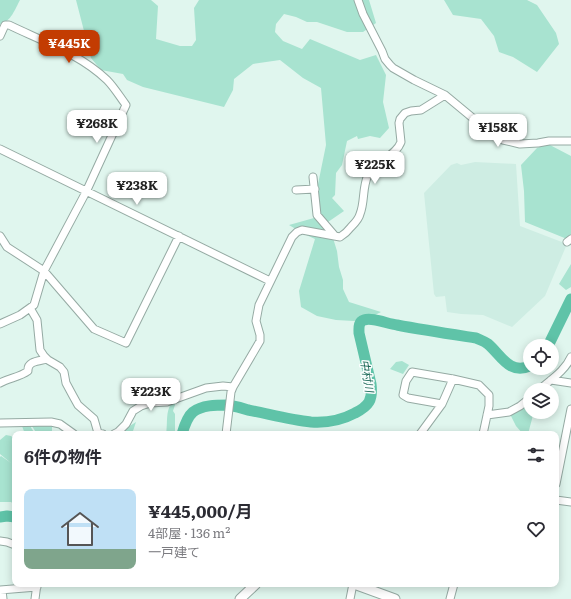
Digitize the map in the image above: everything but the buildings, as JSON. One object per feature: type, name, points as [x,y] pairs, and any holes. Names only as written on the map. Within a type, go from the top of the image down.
[{"type":"main road","points":[[240,599],[253,587]]},
{"type":"main road","points":[[361,587],[395,599]]},
{"type":"street","points":[[358,0],[363,14],[385,59],[390,65],[444,95],[492,134],[504,140],[520,144],[571,140]]},
{"type":"street","points":[[0,36],[5,25],[9,25],[75,56],[108,81],[126,105],[86,192],[44,271],[34,305],[20,315],[0,324]]},
{"type":"street","points":[[226,431],[232,390],[260,341],[256,321],[259,305],[292,237],[297,232],[302,230],[340,237],[344,235],[360,216],[365,183],[368,174],[376,165],[397,149],[401,142],[399,123],[403,116],[408,112],[420,110],[444,95]]},
{"type":"street","points":[[0,149],[270,281]]},
{"type":"street","points":[[313,177],[317,215],[335,236]]},
{"type":"street","points":[[296,190],[314,189]]},
{"type":"street","points":[[0,236],[7,247],[44,271],[94,329],[126,343],[179,236]]},
{"type":"street","points":[[30,308],[37,320],[40,350],[47,359],[60,367],[64,372],[66,382],[78,405],[94,419],[97,431]]},
{"type":"street","points":[[547,383],[560,372],[569,362],[571,357]]},
{"type":"street","points":[[0,383],[25,373],[28,371],[30,365],[35,362],[47,359]]},
{"type":"street","points":[[442,404],[408,398],[403,395],[406,380],[412,372],[479,385],[489,396],[484,431]]},
{"type":"street","points":[[422,431],[442,404],[453,379]]},
{"type":"street","points":[[551,380],[571,383]]},
{"type":"street","points":[[119,431],[126,424],[133,411],[141,406],[150,403],[167,402],[206,388],[223,386],[232,390]]},
{"type":"street","points":[[487,415],[509,412],[523,404]]},
{"type":"street","points":[[559,469],[571,409]]},
{"type":"street","points":[[0,423],[51,422],[60,424],[70,431]]},
{"type":"street","points":[[559,500],[571,502]]},
{"type":"street","points":[[0,541],[12,544]]},
{"type":"street","points":[[3,599],[1,590],[23,587]]},
{"type":"street","points":[[36,599],[37,587]]},
{"type":"street","points":[[247,599],[253,587]]},
{"type":"street","points":[[350,599],[352,587]]},
{"type":"street","points":[[450,599],[453,587]]},
{"type":"shaded area","points":[[475,162],[516,164],[520,226],[567,244],[545,296],[512,327],[483,315],[447,312],[445,296],[436,297],[434,294],[424,193],[451,165],[457,163],[461,165]]},
{"type":"green space","points":[[0,0],[20,0],[10,18],[4,23],[0,24]]},
{"type":"green space","points":[[76,0],[151,0],[158,6],[156,39],[180,46],[192,46],[196,40],[194,8],[199,0],[369,0],[376,23],[363,32],[347,32],[317,22],[307,22],[284,14],[276,24],[275,32],[283,41],[302,49],[310,39],[360,60],[376,55],[386,75],[383,102],[389,128],[380,138],[370,136],[358,139],[357,136],[347,141],[342,165],[336,173],[335,195],[332,198],[344,211],[328,222],[337,251],[339,267],[343,280],[343,289],[349,302],[381,312],[371,317],[354,321],[336,320],[317,316],[301,307],[299,291],[315,239],[289,225],[314,218],[316,194],[326,145],[321,88],[303,78],[280,60],[253,64],[234,79],[233,90],[224,107],[143,87],[127,80],[123,74],[101,70],[91,58]]},
{"type":"green space","points":[[444,0],[527,0],[537,5],[556,33],[559,44],[537,72],[513,57],[499,52],[494,36],[481,19],[453,15]]},
{"type":"green space","points":[[548,144],[571,156],[571,243],[567,239],[525,222],[521,165],[537,148]]},
{"type":"green space","points":[[571,264],[571,287],[566,290],[559,284]]},
{"type":"green space","points":[[402,361],[409,365],[403,374],[390,369],[396,362]]},
{"type":"green space","points":[[172,402],[176,402],[173,411],[175,414],[175,431],[166,431]]},
{"type":"green space","points":[[523,406],[523,419],[532,419],[529,431],[520,431],[510,414]]},
{"type":"green space","points":[[136,422],[133,431],[124,431]]},
{"type":"green space","points":[[30,423],[52,423],[52,431],[35,431]]},
{"type":"green space","points":[[29,424],[33,431],[24,431],[22,426]]},
{"type":"green space","points":[[6,435],[12,437],[12,503],[0,502],[0,457],[1,456],[11,463],[0,454],[0,440]]},
{"type":"waterway","name":"中村川","points":[[551,339],[571,299]]},
{"type":"waterway","name":"中村川","points":[[183,431],[186,422],[193,412],[209,406],[228,405],[287,418],[317,422],[339,419],[364,408],[371,398],[371,384],[359,333],[359,325],[367,319],[417,329],[476,338],[488,344],[511,366],[523,368]]},
{"type":"waterway","name":"中村川","points":[[0,517],[12,517]]}]
